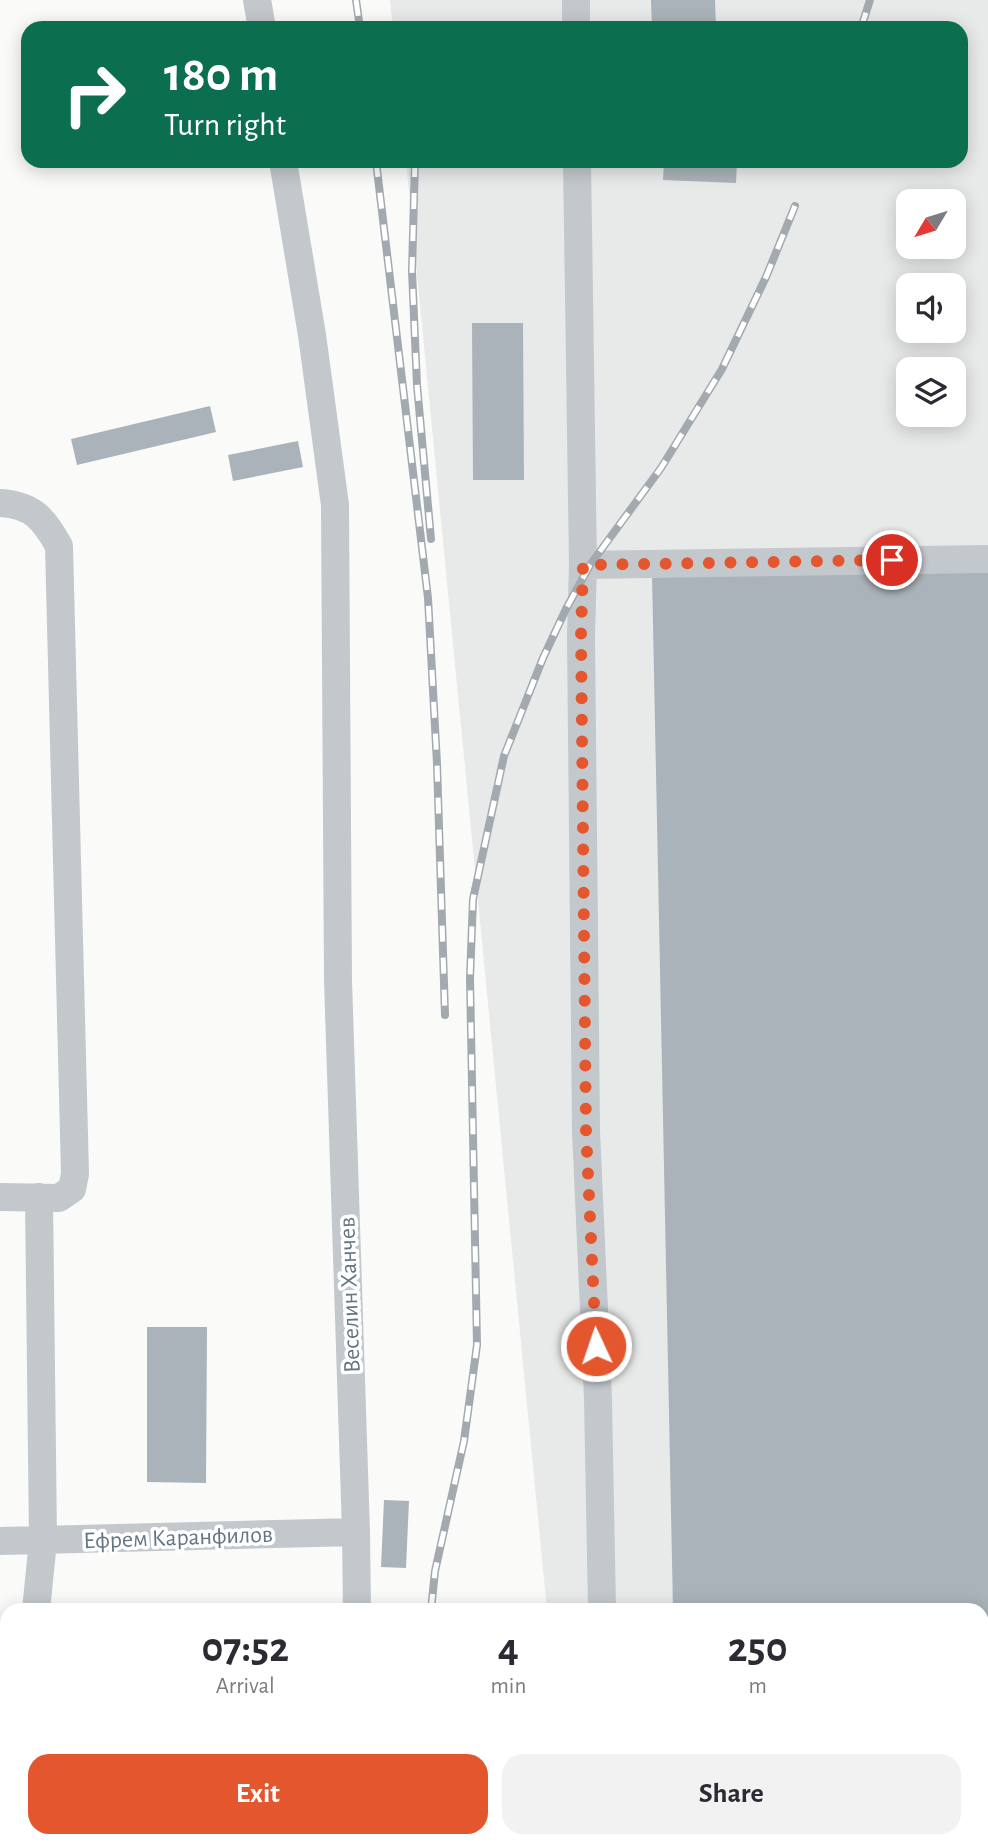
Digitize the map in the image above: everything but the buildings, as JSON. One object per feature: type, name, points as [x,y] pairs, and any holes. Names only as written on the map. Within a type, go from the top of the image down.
[{"type":"street","points":[[257,0],[261,21]]},
{"type":"street","points":[[576,0],[576,21]]},
{"type":"street","name":"Веселин Ханчев","points":[[285,168],[312,335],[335,505],[338,980],[357,1603]]},
{"type":"street","points":[[578,168],[586,1131],[598,1399],[602,1603]]},
{"type":"street","points":[[0,503],[19,504],[46,523],[59,546],[75,1174],[72,1188],[59,1198],[0,1197]]},
{"type":"street","points":[[583,565],[988,559]]},
{"type":"street","points":[[37,1603],[43,1541],[39,1197]]},
{"type":"street","name":"Ефрем Каранфилов","points":[[0,1541],[356,1532]]},
{"type":"shaded area","points":[[390,0],[988,0],[988,1603],[546,1603],[407,168],[968,168],[968,21],[392,21]]},
{"type":"railway","points":[[356,0],[359,21]]},
{"type":"railway","points":[[863,21],[870,0]]},
{"type":"railway","points":[[377,168],[428,598],[437,764],[445,1015]]},
{"type":"railway","points":[[415,168],[412,271],[417,385],[431,539]]},
{"type":"railway","points":[[432,1603],[435,1571],[464,1441],[477,1345],[470,978],[473,899],[504,756],[543,658],[566,609],[590,565],[661,468],[722,369],[766,277],[795,206]]},
{"type":"route","points":[[596,1346],[586,1131],[581,635],[583,565],[892,560]]}]
